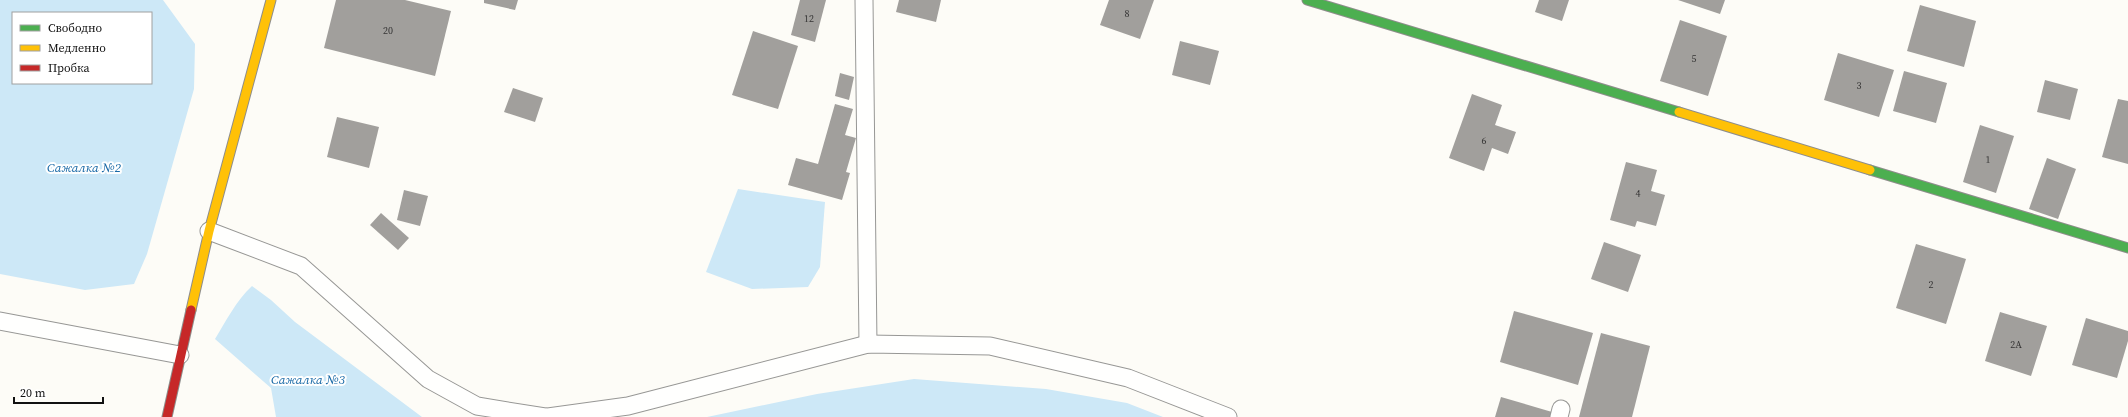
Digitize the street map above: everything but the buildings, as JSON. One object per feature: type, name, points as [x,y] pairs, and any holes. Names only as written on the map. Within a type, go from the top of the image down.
[{"type":"street","points":[[167,417],[209,231],[271,0]]},
{"type":"street","points":[[1308,0],[2128,248]]},
{"type":"lane","points":[[864,0],[868,344]]},
{"type":"lane","points":[[209,231],[301,266],[428,379],[477,406],[545,417]]},
{"type":"lane","points":[[0,321],[180,355]]},
{"type":"lane","points":[[548,417],[628,406],[868,344],[990,346],[1128,378],[1228,417]]},
{"type":"water","name":"Сажалка №2","points":[[0,0],[163,0],[195,44],[194,89],[147,254],[134,284],[85,290],[0,274]]},
{"type":"water","points":[[738,189],[825,202],[820,267],[808,287],[752,289],[706,272]]},
{"type":"water","name":"Сажалка №3","points":[[252,286],[271,300],[295,322],[422,417],[276,417],[271,388],[215,339],[236,305]]},
{"type":"water","points":[[914,379],[1046,389],[1127,403],[1163,417],[707,417],[817,394]]},
{"type":"traffic: fast","points":[[1307,0],[1679,112]]},
{"type":"traffic: fast","points":[[1870,170],[2128,248]]},
{"type":"traffic: slow","points":[[191,310],[209,231],[271,0]]},
{"type":"traffic: slow","points":[[1679,112],[1870,170]]},
{"type":"traffic: jam","points":[[167,417],[191,310]]}]
